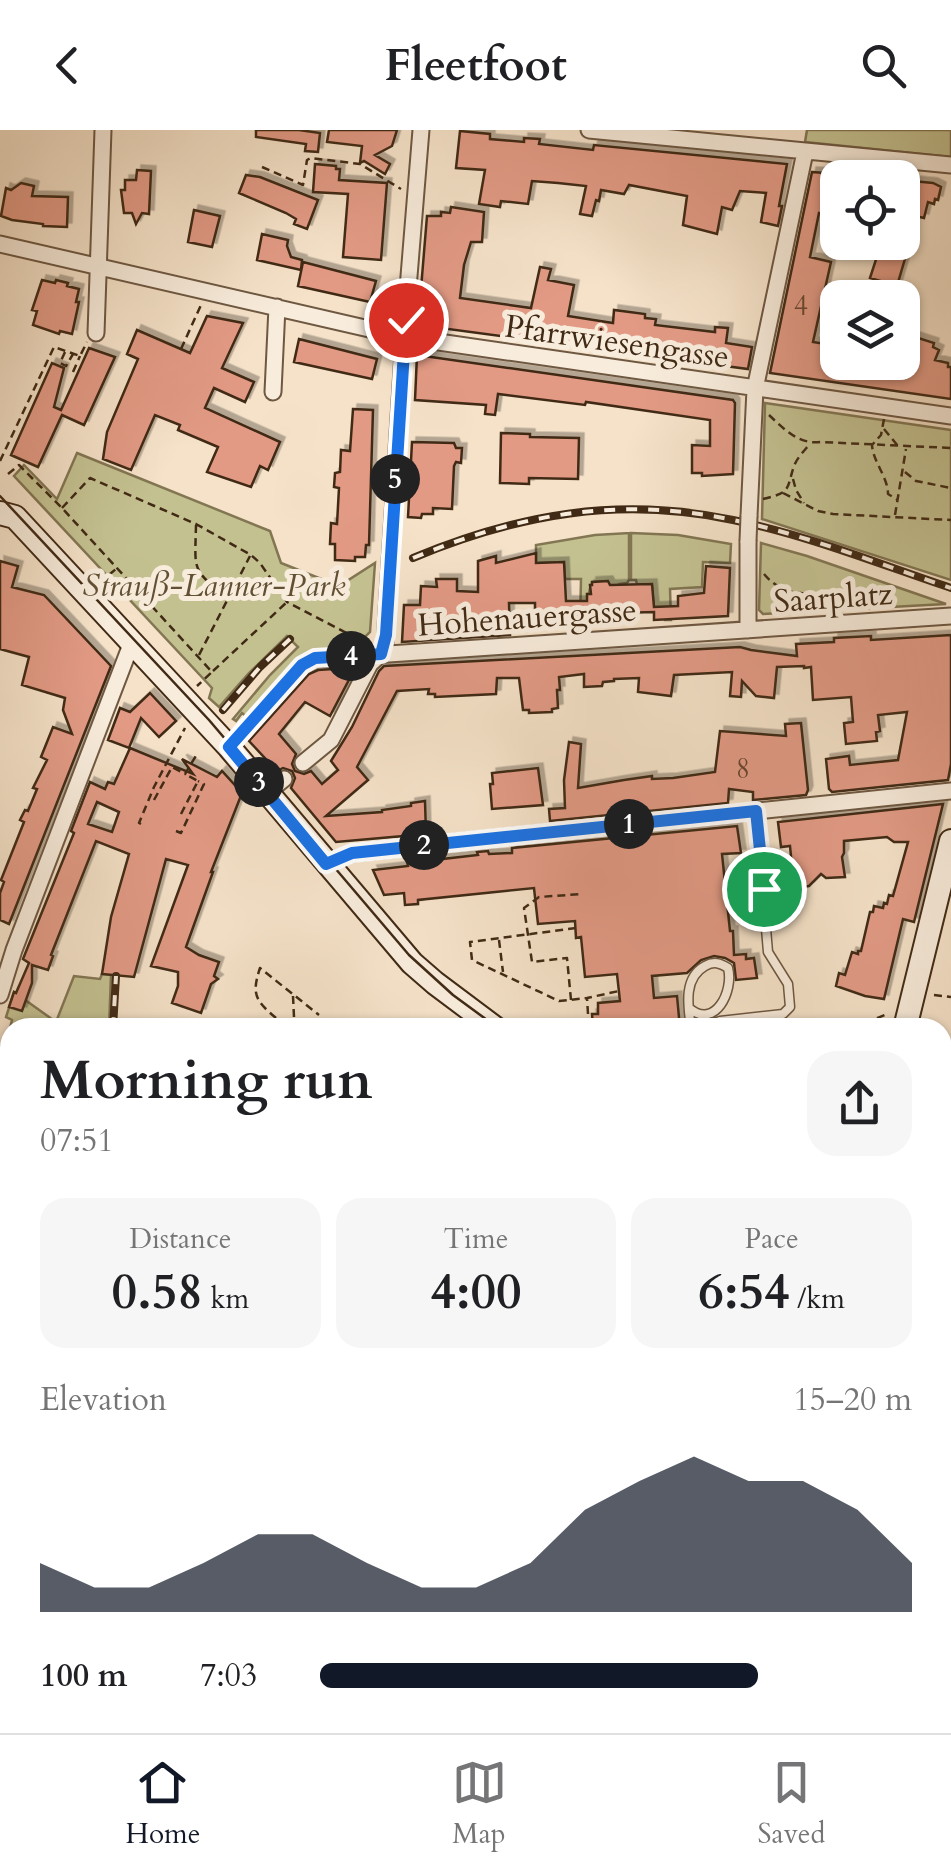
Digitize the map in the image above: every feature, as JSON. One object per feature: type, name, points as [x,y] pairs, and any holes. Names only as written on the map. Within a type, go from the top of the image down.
[{"type":"main road","points":[[0,513],[15,517],[132,642],[189,691],[229,747],[276,786],[326,864],[412,963],[481,1018]]},
{"type":"main road","points":[[898,1018],[950,855]]},
{"type":"street","points":[[96,333],[103,130]]},
{"type":"street","points":[[304,763],[331,740],[375,648],[386,635],[421,130]]},
{"type":"street","points":[[589,130],[951,165]]},
{"type":"street","points":[[749,508],[754,389],[805,152]]},
{"type":"street","name":"Pfarrwiesengasse","points":[[0,244],[404,337],[951,416]]},
{"type":"street","points":[[273,392],[277,307]]},
{"type":"street","name":"Saarplatz","points":[[749,508],[748,630],[951,616]]},
{"type":"street","name":"Hohenauergasse","points":[[229,747],[302,665],[315,658],[375,648],[748,630]]},
{"type":"street","points":[[0,995],[132,642]]},
{"type":"street","points":[[326,864],[352,853],[951,791]]},
{"type":"street","points":[[0,1276],[0,1288]]},
{"type":"lane","points":[[689,1008],[713,1018],[783,1014],[790,1007],[788,984],[768,952],[756,811]]},
{"type":"lane","points":[[690,1018],[690,983],[694,974],[710,964],[720,964],[728,968],[729,988],[713,1018]]},
{"type":"path","points":[[262,168],[303,185],[307,160],[311,158],[360,164],[415,198]]},
{"type":"path","points":[[182,349],[207,291]]},
{"type":"path","points":[[73,372],[87,342],[96,333]]},
{"type":"path","points":[[0,461],[54,348],[80,356]]},
{"type":"path","points":[[65,351],[60,364],[66,366],[73,354]]},
{"type":"path","points":[[35,385],[41,388]]},
{"type":"path","points":[[872,444],[883,428],[885,408]]},
{"type":"path","points":[[753,410],[768,414],[782,428],[810,444],[951,448]]},
{"type":"path","points":[[19,420],[26,423]]},
{"type":"path","points":[[883,428],[898,446]]},
{"type":"path","points":[[749,508],[790,486],[794,467],[810,444]]},
{"type":"path","points":[[872,444],[888,494],[898,500]]},
{"type":"path","points":[[895,517],[906,446]]},
{"type":"path","points":[[8,474],[19,465],[212,672]]},
{"type":"path","points":[[904,470],[916,481],[951,488]]},
{"type":"path","points":[[792,477],[805,504]]},
{"type":"path","points":[[62,508],[90,478],[196,524],[260,563],[287,602],[375,648]]},
{"type":"path","points":[[901,488],[916,481]]},
{"type":"path","points":[[783,493],[818,511],[833,514],[951,520]]},
{"type":"path","points":[[196,524],[198,573],[228,600]]},
{"type":"path","points":[[199,657],[250,555]]},
{"type":"path","points":[[108,576],[117,568]]},
{"type":"path","points":[[760,568],[781,589],[867,608]]},
{"type":"path","points":[[189,691],[287,602]]},
{"type":"path","points":[[142,824],[139,822],[185,728]]},
{"type":"path","points":[[185,774],[196,754]]},
{"type":"path","points":[[166,764],[204,784],[181,833],[176,831]]},
{"type":"path","points":[[154,800],[172,767]]},
{"type":"path","points":[[180,814],[198,781]]},
{"type":"path","points":[[572,1000],[567,958],[532,962],[524,908],[539,897],[582,894]]},
{"type":"path","points":[[576,928],[470,942],[472,960],[558,1001],[619,991]]},
{"type":"path","points":[[499,938],[503,975]]},
{"type":"path","points":[[276,1018],[259,1004],[256,996],[260,968],[319,1016]]},
{"type":"path","points":[[293,994],[294,1016]]},
{"type":"path","points":[[928,994],[951,998]]},
{"type":"path","points":[[587,998],[588,1014]]},
{"type":"green space","points":[[807,130],[951,130],[951,157],[805,142]]},
{"type":"green space","points":[[765,403],[951,430],[951,580],[762,519]]},
{"type":"green space","name":"Strauß-Lanner-Park","points":[[77,453],[270,531],[281,563],[339,586],[375,563],[370,632],[351,651],[306,654],[247,717],[242,713],[236,721],[233,719],[298,647],[287,636],[219,707],[209,698],[212,688],[14,476],[24,465],[57,499]]},
{"type":"green space","points":[[629,533],[629,580],[619,584],[619,610],[628,615],[628,622],[617,622],[607,581],[593,582],[588,623],[580,624],[581,579],[565,579],[564,562],[536,563],[536,545]]},
{"type":"green space","points":[[631,533],[678,535],[731,544],[730,563],[703,562],[702,587],[670,589],[671,620],[665,620],[665,607],[654,607],[652,585],[637,585],[636,580],[631,580]]},
{"type":"green space","points":[[761,543],[946,604],[763,614],[759,610]]},
{"type":"green space","points":[[102,974],[111,975],[109,1018],[58,1018],[74,976],[100,979]]},
{"type":"green space","points":[[14,992],[50,1018],[6,1017]]},
{"type":"building","points":[[256,130],[320,133],[318,152],[305,151],[306,144],[256,137]]},
{"type":"building","points":[[329,130],[397,130],[392,146],[375,155],[390,164],[385,174],[364,161],[360,163],[362,146],[327,142]]},
{"type":"building","points":[[460,131],[490,134],[490,139],[540,139],[539,144],[593,150],[594,145],[787,164],[778,226],[761,222],[766,193],[740,191],[732,210],[722,207],[717,234],[683,225],[687,196],[629,185],[624,194],[601,190],[592,216],[580,214],[586,186],[558,183],[532,181],[528,204],[479,204],[485,170],[456,168]]},
{"type":"building","points":[[315,164],[336,166],[340,169],[339,180],[387,183],[381,260],[343,257],[348,194],[313,192]]},
{"type":"building","points":[[137,170],[151,171],[149,214],[142,213],[136,224],[132,213],[124,213],[121,190],[125,190],[125,180],[136,180]]},
{"type":"building","points":[[812,172],[820,173],[820,213],[810,257],[831,262],[827,280],[820,280],[820,311],[813,342],[820,343],[820,380],[920,380],[920,338],[934,343],[933,347],[939,350],[935,360],[951,367],[951,399],[770,373]]},
{"type":"building","points":[[246,175],[318,200],[307,229],[294,224],[296,219],[286,213],[239,193]]},
{"type":"building","points":[[920,182],[941,187],[938,200],[934,204],[928,202],[924,218],[920,217]]},
{"type":"building","points":[[21,183],[34,186],[32,196],[68,197],[67,227],[1,216],[6,188],[11,190]]},
{"type":"building","points":[[451,207],[484,212],[482,242],[471,242],[460,298],[531,308],[540,267],[551,269],[548,280],[574,285],[568,316],[613,323],[614,310],[645,314],[645,318],[656,319],[655,325],[715,332],[715,327],[728,328],[726,343],[752,347],[748,369],[418,325],[427,216],[450,213]]},
{"type":"building","points":[[194,210],[220,216],[212,247],[188,242]]},
{"type":"building","points":[[262,234],[288,240],[291,257],[302,260],[301,270],[257,260]]},
{"type":"building","points":[[876,260],[905,260],[899,280],[870,278]]},
{"type":"building","points":[[303,262],[376,281],[370,302],[298,286]]},
{"type":"building","points":[[42,280],[56,280],[79,289],[72,334],[33,325],[37,311],[32,310]]},
{"type":"building","points":[[207,316],[243,323],[222,368],[254,382],[245,402],[214,388],[205,408],[280,442],[268,470],[260,466],[251,487],[207,472],[218,447],[155,415],[131,470],[103,459],[107,432],[138,359],[127,354],[137,330],[190,353]]},
{"type":"building","points":[[299,339],[377,359],[372,379],[294,362]]},
{"type":"building","points":[[89,348],[115,357],[84,425],[62,415],[38,467],[11,455],[52,363],[64,368],[54,407],[61,410]]},
{"type":"building","points":[[417,355],[733,400],[733,474],[692,473],[692,445],[710,446],[710,420],[498,394],[495,415],[485,414],[486,405],[415,400]]},
{"type":"building","points":[[353,409],[373,410],[369,545],[365,557],[335,560],[335,544],[330,544],[331,523],[337,524],[339,488],[334,487],[335,473],[340,472],[341,450],[350,451]]},
{"type":"building","points":[[501,433],[579,438],[578,479],[529,478],[529,484],[500,483]]},
{"type":"building","points":[[412,442],[454,443],[456,448],[462,448],[461,463],[454,466],[452,509],[433,508],[433,514],[408,517]]},
{"type":"building","points":[[536,553],[536,563],[564,562],[566,601],[587,601],[592,582],[608,581],[610,585],[652,584],[654,607],[678,606],[678,596],[704,593],[706,566],[730,568],[728,616],[654,620],[654,612],[617,613],[617,622],[535,626],[535,603],[509,603],[510,635],[402,642],[404,605],[420,605],[421,586],[437,587],[436,579],[457,579],[457,591],[478,592],[478,561],[496,556],[496,563]]},
{"type":"building","points":[[0,561],[18,566],[12,587],[44,595],[111,666],[9,924],[0,920],[4,882],[1,880],[24,822],[20,820],[37,789],[33,788],[47,760],[41,757],[53,727],[72,734],[63,710],[65,698],[22,685],[29,657],[0,649]]},
{"type":"building","points":[[951,635],[948,780],[832,792],[826,759],[849,756],[850,765],[898,760],[907,712],[878,715],[877,741],[846,744],[844,723],[853,722],[851,697],[813,700],[811,667],[804,666],[777,667],[774,698],[756,696],[742,681],[741,697],[730,696],[732,672],[674,675],[671,696],[638,692],[639,678],[614,679],[602,686],[584,687],[584,674],[559,677],[558,708],[552,712],[523,710],[519,678],[497,678],[496,694],[435,697],[428,694],[429,689],[397,691],[357,767],[368,780],[326,816],[382,812],[425,801],[426,834],[336,842],[291,788],[295,778],[292,771],[277,771],[249,741],[309,674],[318,670],[348,668],[352,674],[330,716],[305,702],[279,734],[296,754],[292,764],[295,771],[311,771],[322,784],[338,770],[331,761],[384,666],[740,647],[797,656],[796,644],[834,642],[834,638]]},
{"type":"building","points":[[150,693],[176,721],[159,737],[141,718],[129,748],[108,740],[120,708],[130,712]]},
{"type":"building","points":[[801,723],[806,795],[753,800],[753,792],[729,789],[728,803],[550,821],[549,809],[565,808],[569,742],[581,744],[578,788],[652,776],[673,778],[715,772],[720,731],[786,736],[785,724]]},
{"type":"building","points":[[130,748],[193,774],[182,759],[217,777],[222,771],[242,793],[186,947],[219,962],[214,976],[218,979],[211,984],[201,1013],[172,1003],[178,972],[151,966],[188,865],[166,859],[134,977],[102,974],[111,917],[129,854],[96,841],[48,970],[32,965],[32,983],[22,1011],[9,1007],[29,963],[23,959],[74,833],[71,831],[90,782],[105,789],[108,782],[114,784]],"holes":[[[97,802],[119,812],[112,832],[88,824]]]},
{"type":"building","points":[[538,768],[543,805],[492,809],[492,773]]},
{"type":"building","points":[[943,804],[914,922],[903,919],[884,999],[836,986],[839,973],[845,975],[852,952],[861,951],[870,912],[874,906],[883,908],[889,895],[893,896],[908,842],[894,842],[887,837],[844,841],[845,877],[826,878],[821,874],[809,886],[794,888],[790,846],[781,847],[778,822]]},
{"type":"building","points":[[737,826],[741,853],[722,854],[730,931],[734,955],[754,958],[757,978],[736,980],[734,963],[714,956],[701,960],[687,973],[652,976],[654,998],[677,996],[679,1018],[592,1018],[592,1014],[598,1014],[598,1003],[620,1001],[617,974],[585,977],[581,937],[576,938],[575,921],[538,924],[534,888],[418,900],[418,904],[405,905],[404,893],[384,895],[373,870],[408,866],[407,862],[431,857],[442,859],[488,851],[512,853],[512,848]]},
{"type":"tram line","points":[[0,496],[209,720],[409,955],[484,1018]]},
{"type":"railway","points":[[413,558],[531,520],[610,510],[650,510],[761,526],[951,588]]},
{"type":"railway","points":[[223,710],[290,639]]},
{"type":"railway","points":[[114,1018],[116,976]]},
{"type":"route","points":[[406,320],[386,635],[381,654],[315,658],[302,665],[229,747],[326,864],[352,853],[756,811],[764,889]]}]
